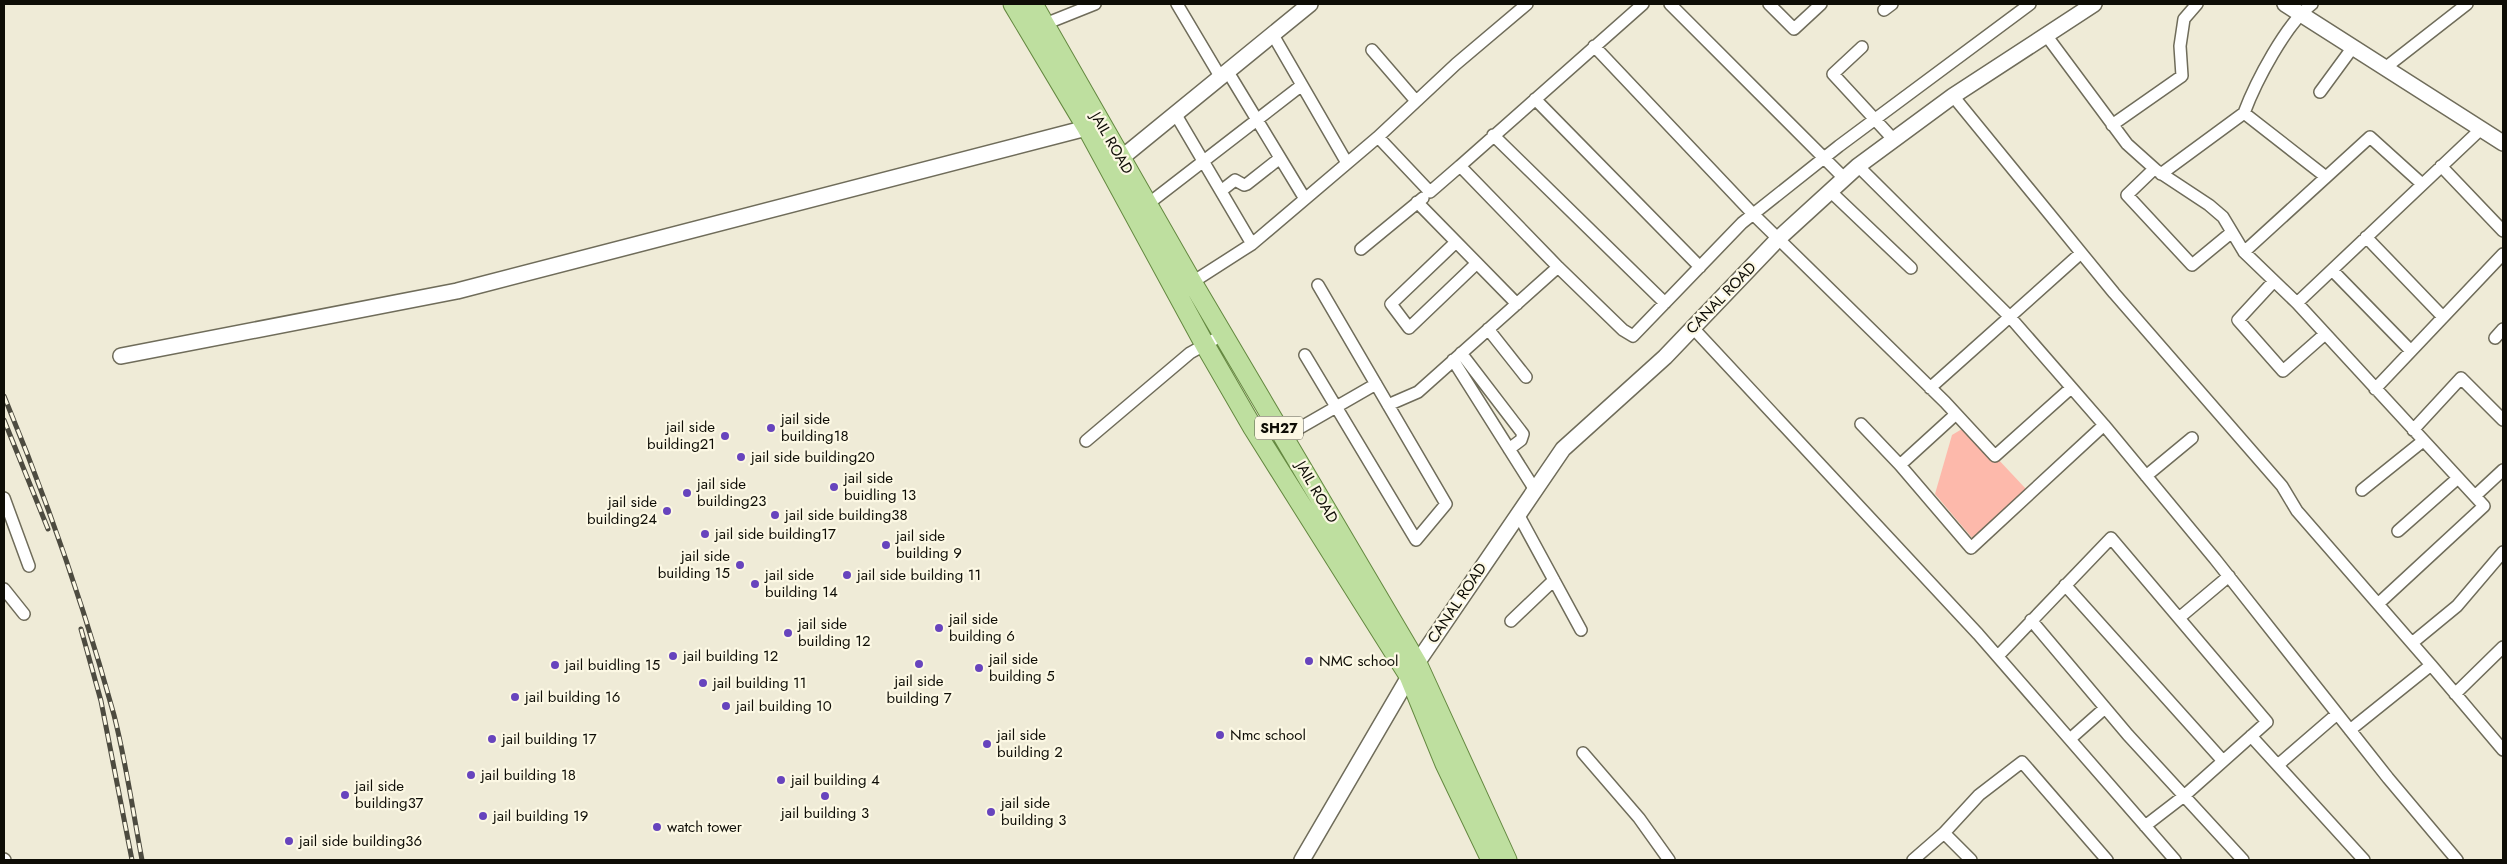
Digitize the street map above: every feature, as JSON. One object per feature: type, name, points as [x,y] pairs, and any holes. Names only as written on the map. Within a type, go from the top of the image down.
[{"type":"main road","points":[[1013,4],[1094,126]]},
{"type":"main road","name":"JAIL ROAD","points":[[1033,4],[1045,24],[1094,126],[1115,163],[1148,204],[1284,437],[1413,670],[1507,860]]},
{"type":"main road","points":[[1115,163],[1176,292],[1253,428],[1413,670],[1445,764],[1491,860]]},
{"type":"street","points":[[1045,24],[1095,4]]},
{"type":"street","points":[[1177,4],[1257,120],[1304,199]]},
{"type":"street","points":[[1115,163],[1310,4]]},
{"type":"street","points":[[1176,292],[1252,244],[1378,137],[1456,64],[1527,4]]},
{"type":"street","points":[[1362,249],[1460,166],[1643,4]]},
{"type":"street","points":[[1670,4],[1844,178]]},
{"type":"street","points":[[1769,4],[1794,29],[1821,4]]},
{"type":"street","points":[[1460,166],[1558,267],[1623,330],[1633,336],[1753,214],[1824,158],[2030,4]]},
{"type":"street","name":"CANAL ROAD","points":[[1302,860],[1413,670],[1563,449],[1665,356],[1778,238],[1858,166],[1953,96],[2094,4]]},
{"type":"street","points":[[2112,125],[2182,76],[2180,46],[2184,19],[2197,4]]},
{"type":"street","points":[[2285,4],[2306,8],[2353,47],[2503,143]]},
{"type":"street","points":[[2385,68],[2466,4]]},
{"type":"street","points":[[2232,232],[2192,264],[2127,195],[2158,171],[2244,112],[2254,88],[2306,8]]},
{"type":"street","points":[[1273,35],[1347,163]]},
{"type":"street","points":[[2046,35],[2126,144],[2158,171],[2209,205],[2223,218],[2244,252],[2297,303],[2484,506],[2378,604]]},
{"type":"street","points":[[1594,46],[1753,214],[1930,388],[1995,456],[2071,388]]},
{"type":"street","points":[[2320,92],[2353,47]]},
{"type":"street","points":[[1862,48],[1833,74],[1893,139]]},
{"type":"street","points":[[1372,50],[1416,101]]},
{"type":"street","points":[[1148,204],[1302,85]]},
{"type":"street","points":[[1953,96],[2081,253],[2282,486],[2297,511],[2503,750]]},
{"type":"street","points":[[1534,99],[1700,267]]},
{"type":"street","points":[[2244,112],[2326,178]]},
{"type":"street","points":[[1176,115],[1252,244]]},
{"type":"street","points":[[121,356],[457,291],[1094,126]]},
{"type":"street","points":[[2297,303],[2481,128]]},
{"type":"street","points":[[1493,135],[1665,303]]},
{"type":"street","points":[[1378,137],[1430,192]]},
{"type":"street","points":[[2244,252],[2370,137],[2422,184]]},
{"type":"street","points":[[1221,191],[1235,180],[1244,185],[1248,184],[1280,158]]},
{"type":"street","points":[[1858,166],[2010,317],[2229,576],[2337,714],[2457,860]]},
{"type":"street","points":[[2441,166],[2503,231]]},
{"type":"street","points":[[1830,191],[1911,268]]},
{"type":"street","points":[[1417,202],[1517,304]]},
{"type":"street","points":[[2366,237],[2443,317]]},
{"type":"street","points":[[1456,242],[1391,304],[1409,328],[1477,263]]},
{"type":"street","points":[[1930,388],[2081,253]]},
{"type":"street","points":[[2375,389],[2503,254]]},
{"type":"street","points":[[1388,405],[1418,392],[1558,267]]},
{"type":"street","points":[[2332,270],[2411,351]]},
{"type":"street","points":[[2274,281],[2238,320],[2283,371],[2325,334]]},
{"type":"street","points":[[1305,355],[1416,540],[1446,504],[1318,285]]},
{"type":"street","points":[[1693,328],[1998,656],[2175,860]]},
{"type":"street","points":[[1488,329],[1526,377]]},
{"type":"street","points":[[2495,338],[2503,329]]},
{"type":"street","points":[[1086,441],[1190,353],[1224,334]]},
{"type":"street","points":[[1457,357],[1509,449],[1535,490]]},
{"type":"street","points":[[1457,357],[1523,434],[1521,440],[1509,449]]},
{"type":"street","points":[[2413,430],[2462,378],[2503,419]]},
{"type":"street","points":[[1284,437],[1376,384]]},
{"type":"street","points":[[1900,465],[1956,414]]},
{"type":"street","points":[[1861,424],[1900,465],[1971,548],[2104,426]]},
{"type":"street","points":[[2146,476],[2192,438]]},
{"type":"street","points":[[2362,490],[2423,441]]},
{"type":"street","points":[[2475,496],[2503,470]]},
{"type":"street","points":[[2398,530],[2458,478]]},
{"type":"street","points":[[4,498],[29,566]]},
{"type":"street","points":[[1518,514],[1581,630]]},
{"type":"street","points":[[1998,656],[2111,538],[2267,722],[2184,796],[2145,826]]},
{"type":"street","points":[[2412,643],[2457,606],[2503,552]]},
{"type":"street","points":[[2179,618],[2229,576]]},
{"type":"street","points":[[1511,621],[1554,580]]},
{"type":"street","points":[[2065,585],[2223,762]]},
{"type":"street","points":[[4,589],[24,614]]},
{"type":"street","points":[[2031,620],[2105,708],[2243,860]]},
{"type":"street","points":[[2455,694],[2503,647]]},
{"type":"street","points":[[2350,730],[2431,665]]},
{"type":"street","points":[[2070,739],[2105,708]]},
{"type":"street","points":[[2278,765],[2337,714]]},
{"type":"street","points":[[2251,736],[2364,860]]},
{"type":"street","points":[[1583,753],[1639,818],[1669,860]]},
{"type":"street","points":[[1912,860],[1944,832],[1979,795],[2022,762],[2107,860]]},
{"type":"street","points":[[1944,832],[1971,860]]},
{"type":"shaded area","points":[[1967,426],[2026,489],[1973,539],[1935,494],[1952,435]]},
{"type":"railway","points":[[4,396],[64,554],[102,674],[122,751],[142,860]]},
{"type":"railway","points":[[4,420],[48,529]]},
{"type":"railway","points":[[81,629],[101,701],[132,860]]},
{"type":"place","name":"jail side building18","points":[[771,428]]},
{"type":"place","name":"jail side building21","points":[[725,436]]},
{"type":"place","name":"jail side building20","points":[[741,457]]},
{"type":"place","name":"jail side buidling 13","points":[[834,487]]},
{"type":"place","name":"jail side building23","points":[[687,493]]},
{"type":"place","name":"jail side building24","points":[[667,511]]},
{"type":"place","name":"jail side building38","points":[[775,515]]},
{"type":"place","name":"jail side building17","points":[[705,534]]},
{"type":"place","name":"jail side building 9","points":[[886,545]]},
{"type":"place","name":"jail side building 15","points":[[740,565]]},
{"type":"place","name":"jail side building 11","points":[[847,575]]},
{"type":"place","name":"jail side building 14","points":[[755,584]]},
{"type":"place","name":"jail side building 6","points":[[939,628]]},
{"type":"place","name":"jail side building 12","points":[[788,633]]},
{"type":"place","name":"jail building 12","points":[[673,656]]},
{"type":"place","name":"NMC school","points":[[1309,661]]},
{"type":"place","name":"jail side building 7","points":[[919,664]]},
{"type":"place","name":"jail buidling 15","points":[[555,665]]},
{"type":"place","name":"jail side building 5","points":[[979,668]]},
{"type":"place","name":"jail building 11","points":[[703,683]]},
{"type":"place","name":"jail building 16","points":[[515,697]]},
{"type":"place","name":"jail building 10","points":[[726,706]]},
{"type":"place","name":"Nmc school","points":[[1220,735]]},
{"type":"place","name":"jail building 17","points":[[492,739]]},
{"type":"place","name":"jail side building 2","points":[[987,744]]},
{"type":"place","name":"jail building 18","points":[[471,775]]},
{"type":"place","name":"jail building 4","points":[[781,780]]},
{"type":"place","name":"jail side building37","points":[[345,795]]},
{"type":"place","name":"jail building 3","points":[[825,796]]},
{"type":"place","name":"jail side building 3","points":[[991,812]]},
{"type":"place","name":"jail building 19","points":[[483,816]]},
{"type":"place","name":"watch tower","points":[[657,827]]},
{"type":"place","name":"jail side building36","points":[[289,841]]}]
